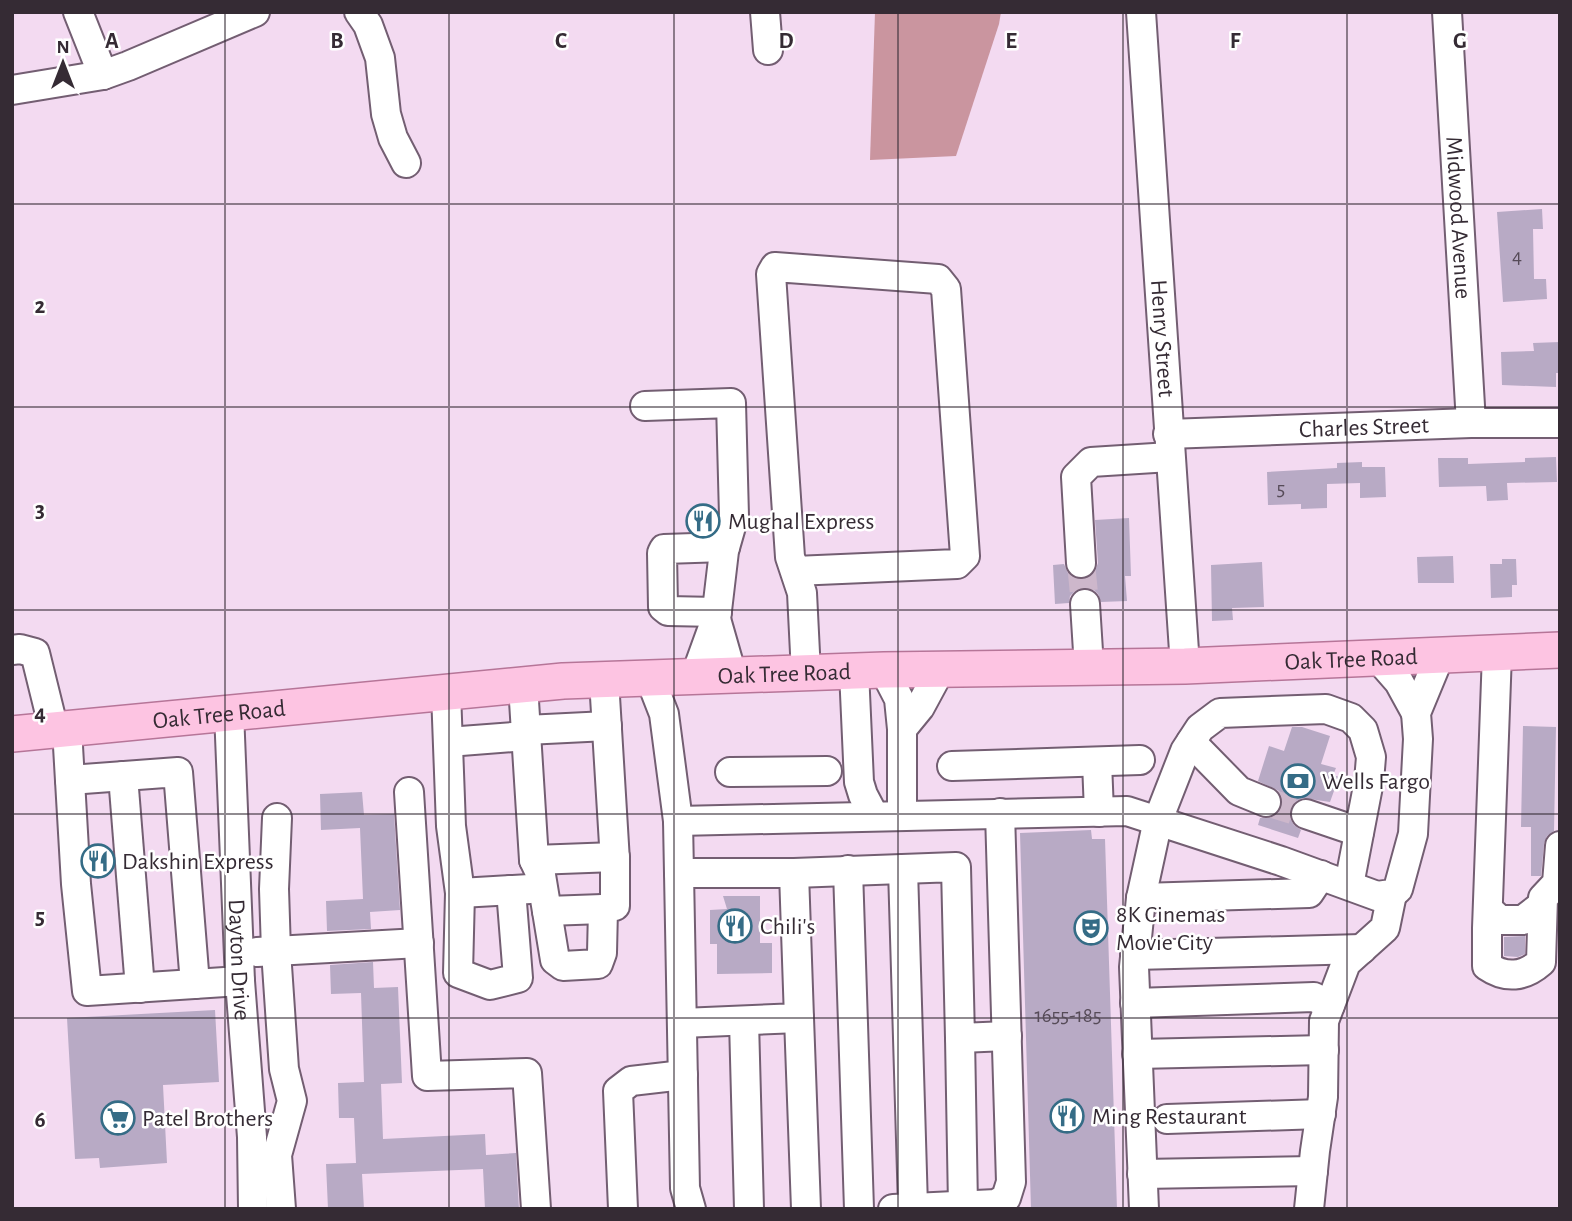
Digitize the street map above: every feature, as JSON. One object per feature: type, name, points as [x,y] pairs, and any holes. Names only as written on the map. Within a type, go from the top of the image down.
[{"type":"main road","name":"Oak Tree Road","points":[[12,734],[446,692],[604,680],[869,671],[1185,666],[1560,650]]},
{"type":"street","points":[[78,12],[103,75]]},
{"type":"street","points":[[12,90],[103,75],[255,12]]},
{"type":"street","points":[[359,12],[368,25],[380,58],[386,114],[393,138],[406,163]]},
{"type":"street","points":[[765,12],[768,50]]},
{"type":"street","name":"Henry Street","points":[[1141,12],[1185,666]]},
{"type":"street","name":"Midwood Avenue","points":[[1447,12],[1471,423]]},
{"type":"street","points":[[795,571],[957,564],[965,556],[946,289],[938,279],[775,267],[771,274],[790,557],[802,593],[806,673]]},
{"type":"street","points":[[645,406],[731,403],[734,516],[725,547],[716,616],[695,677]]},
{"type":"street","name":"Charles Street","points":[[1081,563],[1076,477],[1091,462],[1169,445],[1471,423],[1560,423]]},
{"type":"street","points":[[716,616],[668,611],[663,607],[662,553],[664,549],[725,547]]},
{"type":"street","points":[[1085,604],[1088,667]]},
{"type":"street","points":[[716,616],[732,675]]},
{"type":"street","points":[[24,651],[61,729],[70,780],[76,884],[87,991],[240,981]]},
{"type":"street","points":[[1497,653],[1487,967],[1506,976],[1530,972],[1541,962],[1541,906],[1543,898],[1556,883],[1560,846]]},
{"type":"street","points":[[1416,713],[1440,655]]},
{"type":"street","points":[[1309,1209],[1323,1097],[1324,1021],[1346,963],[1384,928],[1392,894],[1398,888],[1413,834],[1418,739],[1416,713],[1399,682],[1378,658]]},
{"type":"street","points":[[902,729],[920,707],[940,670]]},
{"type":"street","points":[[869,671],[899,699],[902,729],[902,815]]},
{"type":"street","points":[[843,816],[853,802],[859,782],[869,671]]},
{"type":"street","points":[[650,678],[664,714],[678,821],[685,1188],[691,1209]]},
{"type":"street","points":[[460,893],[511,890],[545,900],[603,909],[615,906],[615,857],[604,680]]},
{"type":"street","points":[[523,685],[534,860],[545,900],[555,960],[563,966],[598,964],[602,953],[603,909]]},
{"type":"street","points":[[446,692],[451,825],[460,893],[458,973],[490,985],[517,978],[511,890]]},
{"type":"street","points":[[1144,1209],[1135,1003],[1135,955],[1141,898],[1158,820],[1185,751],[1200,728],[1220,713],[1326,709],[1351,718],[1363,730],[1371,757],[1349,885]]},
{"type":"street","name":"Dayton Drive","points":[[229,712],[240,981],[252,1137],[253,1209]]},
{"type":"street","points":[[448,742],[607,726]]},
{"type":"street","points":[[1191,742],[1239,791],[1266,802]]},
{"type":"street","points":[[953,766],[1140,760]]},
{"type":"street","points":[[1097,762],[1099,811]]},
{"type":"street","points":[[730,772],[827,771]]},
{"type":"street","points":[[70,780],[178,772],[195,984]]},
{"type":"street","points":[[763,772],[766,818]]},
{"type":"street","points":[[123,776],[139,988]]},
{"type":"street","points":[[859,782],[874,816]]},
{"type":"street","points":[[409,792],[427,1076],[527,1073],[536,1209]]},
{"type":"street","points":[[678,821],[1127,811],[1377,895],[1392,894]]},
{"type":"street","points":[[904,869],[903,1208],[996,1205],[1006,1198],[1011,1182],[1000,813]]},
{"type":"street","points":[[1306,814],[1359,832]]},
{"type":"street","points":[[277,818],[274,890],[276,951],[284,1069],[292,1101],[277,1154],[281,1209]]},
{"type":"street","points":[[534,860],[615,857]]},
{"type":"street","points":[[679,873],[794,873],[956,867],[963,1206]]},
{"type":"street","points":[[848,870],[859,1209]]},
{"type":"street","points":[[794,873],[806,1209]]},
{"type":"street","points":[[1141,898],[1309,893],[1321,875]]},
{"type":"street","points":[[1488,909],[1500,920],[1523,920],[1541,906]]},
{"type":"street","points":[[239,953],[419,943]]},
{"type":"street","points":[[1135,955],[1362,949]]},
{"type":"street","points":[[1135,1003],[1314,997],[1330,1005]]},
{"type":"street","points":[[682,1023],[799,1018]]},
{"type":"street","points":[[744,1021],[749,1209]]},
{"type":"street","points":[[960,1038],[1007,1037]]},
{"type":"street","points":[[1137,1054],[1324,1049]]},
{"type":"street","points":[[623,1209],[618,1091],[631,1081],[683,1075]]},
{"type":"street","points":[[1167,1119],[1321,1114]]},
{"type":"street","points":[[1142,1174],[1313,1171]]},
{"type":"shaded area","points":[[875,12],[1001,12],[956,156],[870,160]]},
{"type":"building","points":[[1542,209],[1543,229],[1533,229],[1534,279],[1546,279],[1547,299],[1503,302],[1497,212]]},
{"type":"building","points":[[1560,342],[1560,373],[1556,373],[1556,387],[1502,385],[1501,352],[1534,351],[1533,343]]},
{"type":"building","points":[[1556,457],[1557,482],[1507,483],[1508,500],[1487,501],[1486,486],[1439,487],[1438,458],[1468,458],[1468,464],[1525,462],[1525,458]]},
{"type":"building","points":[[1362,462],[1362,467],[1385,467],[1386,497],[1360,498],[1360,483],[1327,484],[1327,508],[1301,509],[1301,504],[1268,505],[1267,472],[1337,468],[1337,463]]},
{"type":"building","points":[[1129,518],[1131,576],[1125,576],[1127,601],[1101,602],[1093,589],[1085,587],[1070,596],[1069,603],[1055,604],[1053,565],[1064,564],[1074,578],[1081,580],[1090,577],[1098,563],[1095,520]]},
{"type":"building","points":[[1453,556],[1454,583],[1418,583],[1417,557]]},
{"type":"building","points":[[1502,559],[1516,559],[1517,585],[1512,585],[1512,597],[1491,598],[1490,564],[1502,564]]},
{"type":"building","points":[[1262,562],[1264,607],[1232,608],[1233,620],[1212,621],[1211,565]]},
{"type":"building","points":[[1523,726],[1556,727],[1554,831],[1547,836],[1544,844],[1541,876],[1531,876],[1531,827],[1521,827]]},
{"type":"building","name":"Wells Fargo","points":[[1292,727],[1302,727],[1330,736],[1321,764],[1336,768],[1333,775],[1339,777],[1330,802],[1303,798],[1296,801],[1291,808],[1290,818],[1301,830],[1298,838],[1258,825],[1260,818],[1276,815],[1282,808],[1279,791],[1258,781],[1269,746],[1284,751]]},
{"type":"building","points":[[362,792],[364,815],[394,814],[400,910],[370,912],[371,929],[327,931],[326,901],[363,899],[360,828],[321,830],[320,794]]},
{"type":"building","points":[[1091,830],[1092,839],[1105,839],[1117,1209],[1031,1209],[1020,833]]},
{"type":"building","name":"Chili's","points":[[723,896],[760,896],[760,943],[772,943],[772,973],[717,974],[717,944],[710,944],[710,910],[727,909]]},
{"type":"building","points":[[1525,936],[1525,954],[1518,957],[1504,956],[1504,937]]},
{"type":"building","points":[[373,962],[374,988],[398,987],[402,1083],[381,1084],[383,1139],[485,1134],[486,1155],[516,1153],[519,1209],[485,1209],[483,1169],[362,1174],[364,1209],[328,1209],[326,1164],[356,1163],[354,1118],[339,1118],[338,1083],[364,1082],[361,993],[331,994],[330,965]]},
{"type":"building","name":"Patel Brothers","points":[[215,1010],[219,1082],[163,1085],[167,1163],[100,1168],[99,1158],[75,1159],[67,1018]]},
{"type":"tunnel","points":[[1081,563],[1085,604]]},
{"type":"tunnel","points":[[1266,802],[1306,814]]},
{"type":"place","name":"Mughal Express","points":[[703,521]]},
{"type":"place","name":"Wells Fargo","points":[[1298,781]]},
{"type":"place","name":"Dakshin Express","points":[[98,861]]},
{"type":"place","name":"Chili's","points":[[735,926]]},
{"type":"place","name":"8K Cinemas Movie City","points":[[1091,928]]},
{"type":"place","name":"Ming Restaurant","points":[[1067,1116]]},
{"type":"place","name":"Patel Brothers","points":[[118,1118]]}]
